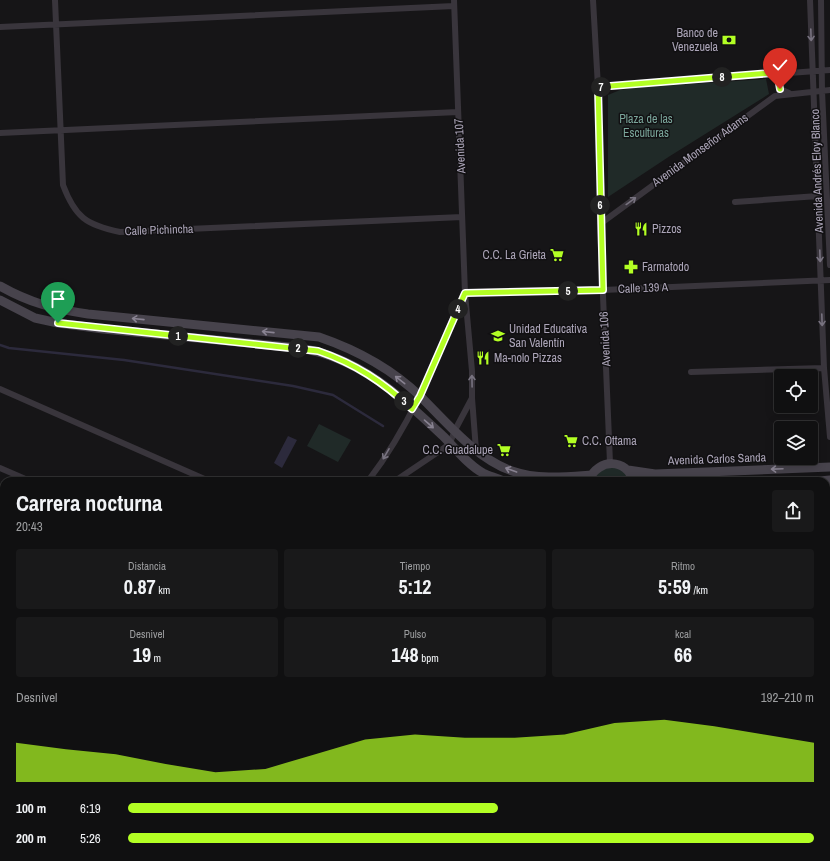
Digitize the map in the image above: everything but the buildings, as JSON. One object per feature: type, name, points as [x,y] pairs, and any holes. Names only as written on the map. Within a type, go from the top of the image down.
[{"type":"street","name":"Calle Pichincha","points":[[55,0],[63,185],[81,216],[98,228],[120,232],[462,217]]},
{"type":"street","name":"Avenida 106","points":[[593,0],[598,87],[600,224],[610,463]]},
{"type":"street","name":"Avenida Andrés Eloy Blanco","points":[[810,0],[824,368],[830,437]]},
{"type":"street","name":"Avenida Andrés Eloy Blanco","points":[[821,0],[822,91],[829,194],[830,265]]},
{"type":"street","points":[[0,27],[454,3]]},
{"type":"street","name":"Avenida 107","points":[[454,3],[465,293],[472,371],[472,398],[476,450]]},
{"type":"street","points":[[598,87],[784,72],[830,70]]},
{"type":"street","points":[[784,72],[778,78],[779,85],[780,89],[789,93]]},
{"type":"street","name":"Avenida Monseñor Adams","points":[[600,224],[774,96],[789,93],[830,90]]},
{"type":"street","points":[[0,133],[458,112]]},
{"type":"street","points":[[734,202],[818,196]]},
{"type":"street","name":"Calle 139 A","points":[[465,293],[603,290],[830,280]]},
{"type":"street","points":[[0,286],[35,304],[53,309],[88,314],[319,337],[356,350],[375,361],[420,396],[488,460],[512,471],[532,476],[545,477]]},
{"type":"street","points":[[371,477],[379,466],[420,396],[465,293]]},
{"type":"street","points":[[0,300],[35,318],[58,323],[103,329],[283,346],[318,351],[354,365],[396,393],[482,472],[494,477]]},
{"type":"street","points":[[283,346],[284,334]]},
{"type":"street","points":[[691,372],[824,368]]},
{"type":"street","points":[[0,389],[200,477]]},
{"type":"street","points":[[401,477],[450,443],[455,430],[472,398]]},
{"type":"street","points":[[591,477],[598,466],[610,463]]},
{"type":"street","name":"Avenida Carlos Sanda","points":[[610,463],[623,466],[628,470],[655,474],[830,467]]},
{"type":"street","points":[[0,468],[21,477]]},
{"type":"street","points":[[628,470],[631,477]]},
{"type":"green space","name":"Plaza de las Esculturas","points":[[766,79],[769,94],[608,197],[608,95],[620,90],[644,87]]},
{"type":"green space","points":[[319,424],[351,440],[338,462],[307,446]]},
{"type":"green space","points":[[603,467],[622,468],[628,477],[595,477]]},
{"type":"shaded area","points":[[288,436],[297,440],[282,468],[274,463]]},
{"type":"waterway","points":[[0,345],[9,348],[124,360],[293,386],[333,395],[383,426]]},
{"type":"place","name":"Banco de Venezuela","points":[[729,40]]},
{"type":"place","name":"Pizzos","points":[[641,229]]},
{"type":"place","name":"C.C. La Grieta","points":[[557,255]]},
{"type":"place","name":"Farmatodo","points":[[631,267]]},
{"type":"place","name":"Unidad Educativa San Valentín","points":[[498,336]]},
{"type":"place","name":"Ma-nolo Pizzas","points":[[483,358]]},
{"type":"place","name":"C.C. Ottama","points":[[571,441]]},
{"type":"place","name":"C.C. Guadalupe","points":[[504,450]]},
{"type":"route","points":[[58,323],[318,351],[335,356],[367,372],[396,393],[412,409],[420,396],[465,293],[603,290],[600,224],[598,87],[784,72],[778,78],[780,89]]}]
